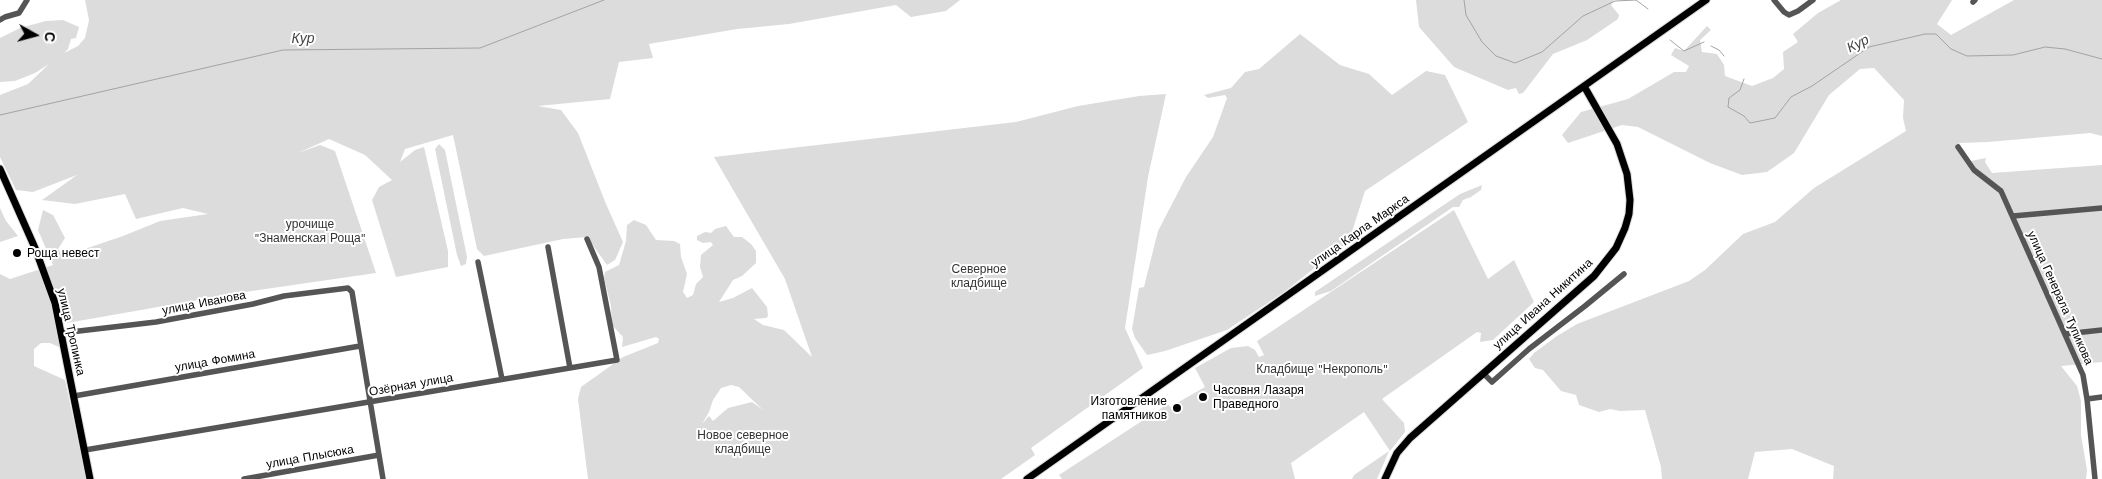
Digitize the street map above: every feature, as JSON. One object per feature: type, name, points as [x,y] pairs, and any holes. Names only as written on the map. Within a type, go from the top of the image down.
[{"type":"main road","name":"улица Карла Маркса","points":[[1027,479],[1706,0]]},
{"type":"main road","name":"улица Ивана Никитина","points":[[1385,479],[1397,454],[1410,438],[1594,276],[1616,248],[1625,228],[1630,200],[1629,186],[1623,159],[1617,144],[1584,86]]},
{"type":"main road","name":"улица Тропинка","points":[[0,169],[48,282],[62,333],[90,479]]},
{"type":"street","points":[[0,20],[19,13],[27,0]]},
{"type":"street","points":[[1774,0],[1784,12],[1789,14],[1798,11],[1813,0]]},
{"type":"street","name":"улица Генерала Тупикова","points":[[1958,147],[1974,170],[2001,191],[2083,375],[2088,399],[2095,479]]},
{"type":"street","points":[[2013,216],[2102,208]]},
{"type":"street","name":"Озёрная улица","points":[[85,450],[617,360],[599,267],[587,239]]},
{"type":"street","points":[[548,247],[570,368]]},
{"type":"street","points":[[478,262],[502,379]]},
{"type":"street","points":[[1483,372],[1492,382],[1528,348],[1624,274]]},
{"type":"street","name":"улица Иванова","points":[[62,333],[156,322],[253,304],[284,296],[348,288],[352,292],[360,346]]},
{"type":"street","points":[[2065,334],[2102,330]]},
{"type":"street","points":[[360,346],[383,479]]},
{"type":"street","name":"улица Фомина","points":[[74,396],[360,346]]},
{"type":"street","points":[[2088,399],[2102,397]]},
{"type":"street","name":"улица Плысюка","points":[[244,479],[379,455]]},
{"type":"street","points":[[2094,466],[2102,465]]},
{"type":"green space","name":"урочище \"Знаменская Роща\"","points":[[85,0],[960,0],[946,11],[911,17],[896,5],[789,24],[737,29],[649,44],[653,58],[619,62],[610,99],[538,106],[561,110],[578,133],[623,242],[615,260],[607,265],[587,237],[563,239],[484,256],[477,249],[453,135],[405,149],[400,162],[415,150],[424,147],[448,251],[448,267],[396,277],[372,200],[379,187],[392,180],[365,155],[329,139],[298,153],[320,145],[335,151],[376,273],[238,293],[61,324],[61,348],[50,343],[41,343],[34,349],[34,366],[65,380],[86,479],[0,479],[0,274],[10,279],[53,265],[38,230],[43,210],[53,215],[65,238],[58,249],[64,256],[160,221],[208,214],[183,208],[136,219],[125,194],[75,204],[42,200],[77,175],[33,192],[16,190],[0,157],[0,95],[28,84],[49,64],[35,73],[15,81],[0,82],[0,38],[20,28],[46,21],[63,20],[79,27],[76,38],[71,39],[68,49],[64,53],[78,46],[85,38],[89,20]]},
{"type":"green space","points":[[1416,0],[1614,0],[1611,5],[1619,15],[1618,19],[1587,40],[1553,54],[1523,93],[1519,94],[1516,88],[1508,90],[1454,67],[1419,27]]},
{"type":"green space","points":[[1841,0],[1952,0],[1937,24],[1951,35],[2014,0],[2102,0],[2102,136],[2090,133],[1959,143],[1971,161],[1986,158],[1985,162],[1992,173],[2102,165],[2102,362],[2061,366],[2077,386],[2081,401],[2081,435],[2087,470],[2086,479],[1833,479],[1834,466],[1792,449],[1755,452],[1748,479],[1662,479],[1661,467],[1645,410],[1620,411],[1610,409],[1599,412],[1579,405],[1576,395],[1561,391],[1543,370],[1535,368],[1529,359],[1557,336],[1577,324],[1689,281],[1705,270],[1743,234],[1775,222],[1814,188],[1906,131],[1903,118],[1904,100],[1874,68],[1860,69],[1829,95],[1794,153],[1767,172],[1742,175],[1710,163],[1638,127],[1622,125],[1568,143],[1562,135],[1581,112],[1628,99],[1674,72],[1686,72],[1689,66],[1671,55],[1675,48],[1684,51],[1707,26],[1711,30],[1700,40],[1702,52],[1717,54],[1724,65],[1725,76],[1752,86],[1773,78],[1784,69],[1783,52],[1798,42],[1793,34],[1818,13]]},
{"type":"green space","points":[[1300,34],[1340,65],[1369,74],[1392,95],[1426,71],[1445,75],[1468,122],[1365,191],[1349,241],[1284,292],[1227,330],[1165,351],[1147,355],[1135,338],[1132,329],[1139,288],[1144,287],[1158,231],[1186,177],[1213,137],[1227,98],[1225,95],[1208,98],[1204,95],[1231,88],[1245,72],[1259,69]]},
{"type":"green space","name":"Северное кладбище","points":[[1166,94],[1148,177],[1125,328],[1143,368],[1031,448],[1035,455],[1001,479],[588,479],[578,399],[581,387],[623,357],[658,343],[659,339],[656,337],[622,347],[623,337],[612,325],[611,306],[604,278],[605,272],[619,265],[626,241],[627,225],[634,220],[646,225],[656,240],[674,241],[680,244],[681,257],[687,274],[683,292],[687,298],[693,295],[696,284],[703,277],[700,267],[701,255],[713,245],[711,242],[703,243],[697,240],[697,236],[705,232],[711,233],[715,229],[726,226],[734,237],[742,237],[756,251],[756,263],[742,276],[733,280],[719,302],[733,298],[752,288],[767,307],[768,316],[766,318],[754,319],[763,325],[784,330],[812,357],[785,279],[714,157],[1016,122],[1078,106],[1139,96]],"holes":[[[731,385],[739,387],[763,410],[752,402],[728,408],[713,421],[709,416],[702,424],[721,388]]]},
{"type":"green space","points":[[439,144],[445,150],[467,257],[466,264],[461,266],[457,255],[435,149]]},
{"type":"green space","points":[[1482,185],[1481,190],[1463,200],[1459,207],[1453,207],[1331,291],[1315,296],[1315,292],[1460,194]]},
{"type":"green space","points":[[0,208],[6,221],[18,236],[0,242]]},
{"type":"green space","name":"Кладбище \"Некрополь\"","points":[[1454,210],[1488,279],[1514,260],[1534,302],[1493,340],[1480,342],[1481,333],[1477,332],[1382,399],[1404,423],[1405,432],[1390,451],[1364,412],[1291,463],[1295,479],[1062,479],[1059,475],[1168,404],[1170,407],[1205,387],[1195,368],[1231,348],[1248,346],[1255,350],[1259,357],[1264,355],[1257,341]]},
{"type":"green space","points":[[1389,451],[1377,479],[1352,479],[1354,475]]},
{"type":"waterway","name":"Кур","points":[[0,115],[283,50],[480,48],[604,0]]},
{"type":"waterway","name":"Кур","points":[[1464,0],[1466,15],[1482,42],[1496,56],[1515,63],[1542,52],[1583,16],[1615,1],[1636,0],[1648,9]]},
{"type":"waterway","name":"Кур","points":[[1744,79],[1740,90],[1729,98],[1728,107],[1744,116],[1750,123],[1775,118],[1791,97],[1812,86],[1869,47],[1925,34],[1936,34],[1951,49],[1967,56],[2013,55],[2045,47],[2065,49],[2102,59]]},
{"type":"waterway","points":[[1670,40],[1684,51],[1704,42]]},
{"type":"waterway","name":"Кур","points":[[1711,46],[1719,50],[1724,56]]},
{"type":"place","name":"Роща невест","points":[[17,253]]},
{"type":"place","name":"Часовня Лазаря Праведного","points":[[1203,397]]},
{"type":"place","name":"Изготовление памятников","points":[[1177,408]]},
{"type":"park label","name":"Новое северное кладбище","points":[[743,442]]}]
